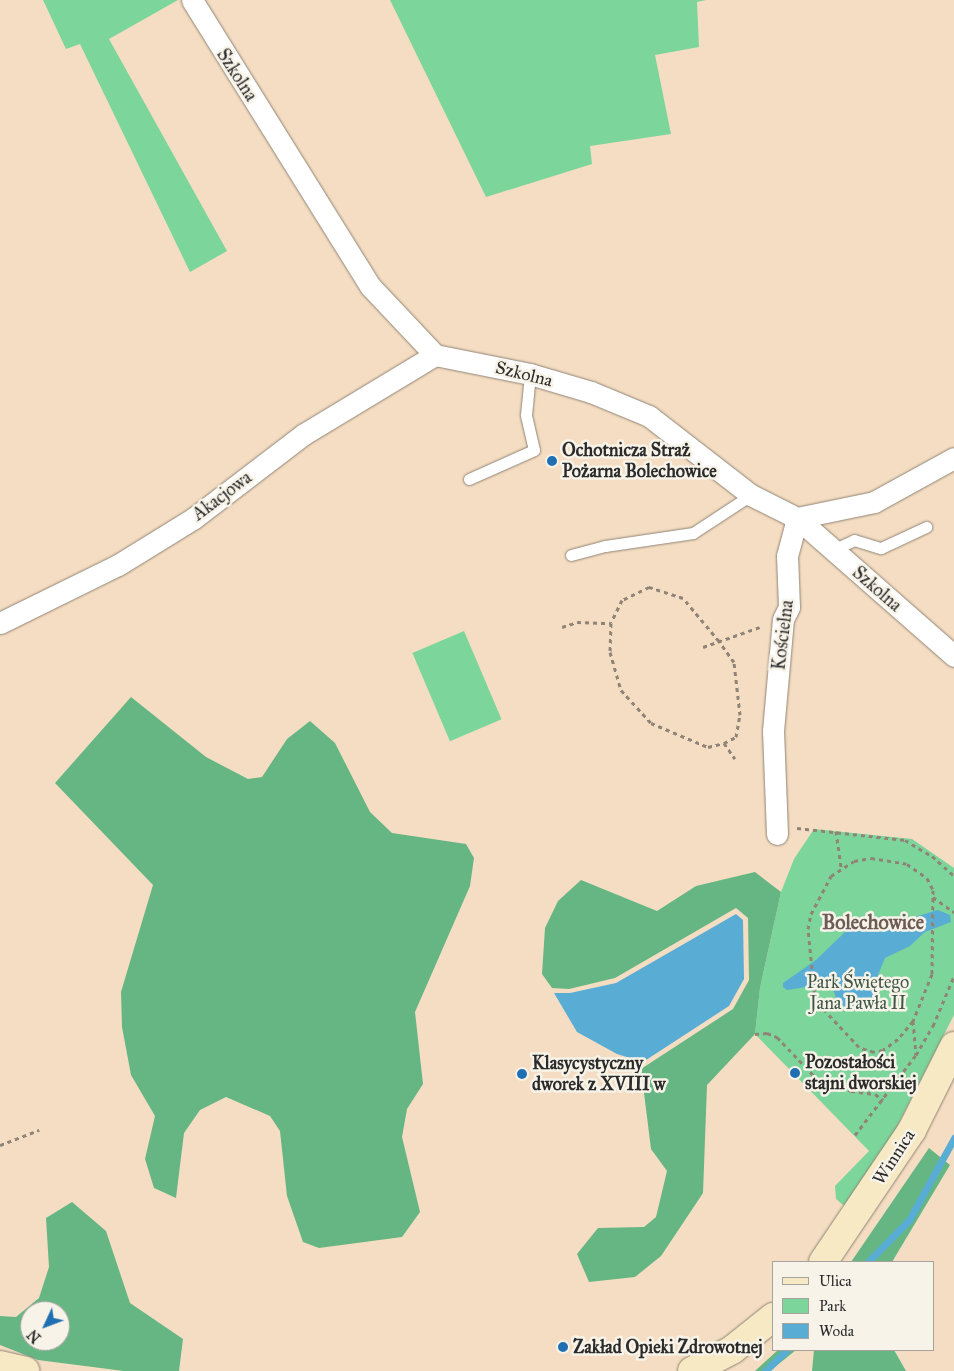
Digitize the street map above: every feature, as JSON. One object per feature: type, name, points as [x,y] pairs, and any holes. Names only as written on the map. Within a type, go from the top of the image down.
[{"type":"street","name":"Szkolna","points":[[192,0],[370,286],[435,354],[530,374],[591,392],[649,416],[751,495],[797,518],[954,656]]},
{"type":"street","name":"Akacjowa","points":[[0,623],[118,565],[194,518],[304,434],[435,354]]},
{"type":"street","points":[[797,518],[874,502],[954,458]]},
{"type":"street","name":"Kościelna","points":[[777,830],[773,731],[783,619],[789,607],[787,556],[797,518]]},
{"type":"street","name":"Winnica","points":[[824,1261],[912,1130],[954,1046]]},
{"type":"street","points":[[692,1371],[732,1350],[772,1318]]},
{"type":"street","points":[[0,1365],[25,1371]]},
{"type":"lane","points":[[469,479],[534,450],[526,415],[530,374]]},
{"type":"lane","points":[[571,555],[604,546],[693,533],[751,495]]},
{"type":"lane","points":[[833,550],[854,540],[881,548],[926,526]]},
{"type":"path","points":[[649,587],[683,598],[719,641],[734,662],[740,715],[736,737],[724,743],[708,747],[651,723],[621,690],[610,652],[611,624],[622,600],[649,587]]},
{"type":"path","points":[[562,627],[577,622],[611,624]]},
{"type":"path","points":[[702,647],[760,627]]},
{"type":"path","points":[[724,743],[735,759]]},
{"type":"path","points":[[777,830],[836,831],[905,840],[932,856],[954,876]]},
{"type":"path","points":[[836,831],[841,868]]},
{"type":"path","points":[[871,858],[907,864],[928,878],[933,897],[935,930],[932,974],[913,1021],[883,1050],[866,1050],[820,1009],[813,988],[812,958],[808,929],[811,914],[831,876],[841,868],[871,858]]},
{"type":"path","points":[[933,897],[954,912]]},
{"type":"path","points":[[855,1135],[916,1054],[932,1026],[954,976]]},
{"type":"path","points":[[913,1021],[916,1054]]},
{"type":"path","points":[[755,1034],[767,1033],[777,1038],[818,1080],[851,1091],[875,1094],[883,1100]]},
{"type":"path","points":[[0,1145],[39,1130]]},
{"type":"green space","points":[[43,0],[178,0],[109,39],[227,251],[190,272],[80,44],[66,49]]},
{"type":"green space","points":[[390,0],[706,0],[697,2],[699,47],[655,55],[671,134],[590,146],[592,164],[486,197]]},
{"type":"green space","points":[[464,631],[502,719],[450,741],[412,653]]},
{"type":"green space","points":[[131,697],[206,757],[248,779],[262,777],[287,739],[310,721],[335,743],[370,812],[392,833],[466,844],[474,858],[470,886],[415,1012],[423,1084],[407,1109],[402,1137],[420,1212],[402,1237],[319,1248],[303,1242],[287,1196],[280,1131],[270,1116],[226,1097],[200,1110],[184,1133],[176,1198],[154,1188],[145,1159],[155,1116],[131,1075],[122,1027],[121,992],[153,885],[55,783]]},
{"type":"green space","name":"Park Świętego Jana Pawła II","points":[[814,829],[912,839],[954,868],[954,1015],[881,1158],[851,1206],[843,1205],[836,1199],[835,1186],[869,1151],[755,1034],[760,988],[781,892],[794,859]]},
{"type":"green space","points":[[755,872],[781,892],[760,988],[755,1034],[707,1085],[703,1193],[661,1256],[635,1277],[589,1282],[577,1254],[598,1228],[644,1227],[656,1217],[667,1171],[651,1149],[641,1069],[733,1009],[749,980],[748,918],[736,908],[615,978],[569,989],[552,988],[542,974],[545,928],[558,901],[581,880],[657,911],[696,886]]},
{"type":"green space","points":[[929,1148],[950,1165],[893,1261],[852,1261]]},
{"type":"green space","points":[[72,1202],[106,1231],[130,1303],[183,1339],[179,1371],[124,1371],[38,1360],[0,1345],[0,1316],[16,1317],[20,1314],[20,1351],[70,1351],[70,1301],[35,1301],[39,1298],[49,1267],[46,1218]]},
{"type":"green space","points":[[777,1351],[795,1351],[770,1371],[755,1371]]},
{"type":"green space","points":[[814,1351],[895,1351],[906,1371],[812,1371]]},
{"type":"water","points":[[938,910],[950,915],[951,922],[925,932],[910,946],[885,958],[878,975],[879,997],[872,1003],[845,1007],[837,1000],[833,990],[819,985],[787,990],[783,987],[783,983],[816,960],[845,932],[890,917],[911,918]]},
{"type":"water","points":[[736,914],[743,920],[744,979],[729,1006],[643,1062],[617,1054],[577,1032],[554,993],[570,993],[616,983]]},
{"type":"waterway","points":[[869,1261],[909,1220],[954,1138]]},
{"type":"waterway","points":[[765,1371],[786,1351]]},
{"type":"place","name":"Ochotnicza Straż Pożarna Bolechowice","points":[[552,461]]},
{"type":"place","name":"Pozostałości stajni dworskiej","points":[[795,1073]]},
{"type":"place","name":"Klasycystyczny dworek z XVIII w","points":[[522,1074]]},
{"type":"place","name":"Zakład Opieki Zdrowotnej","points":[[563,1347]]},
{"type":"district","name":"Bolechowice","points":[[873,922]]}]
